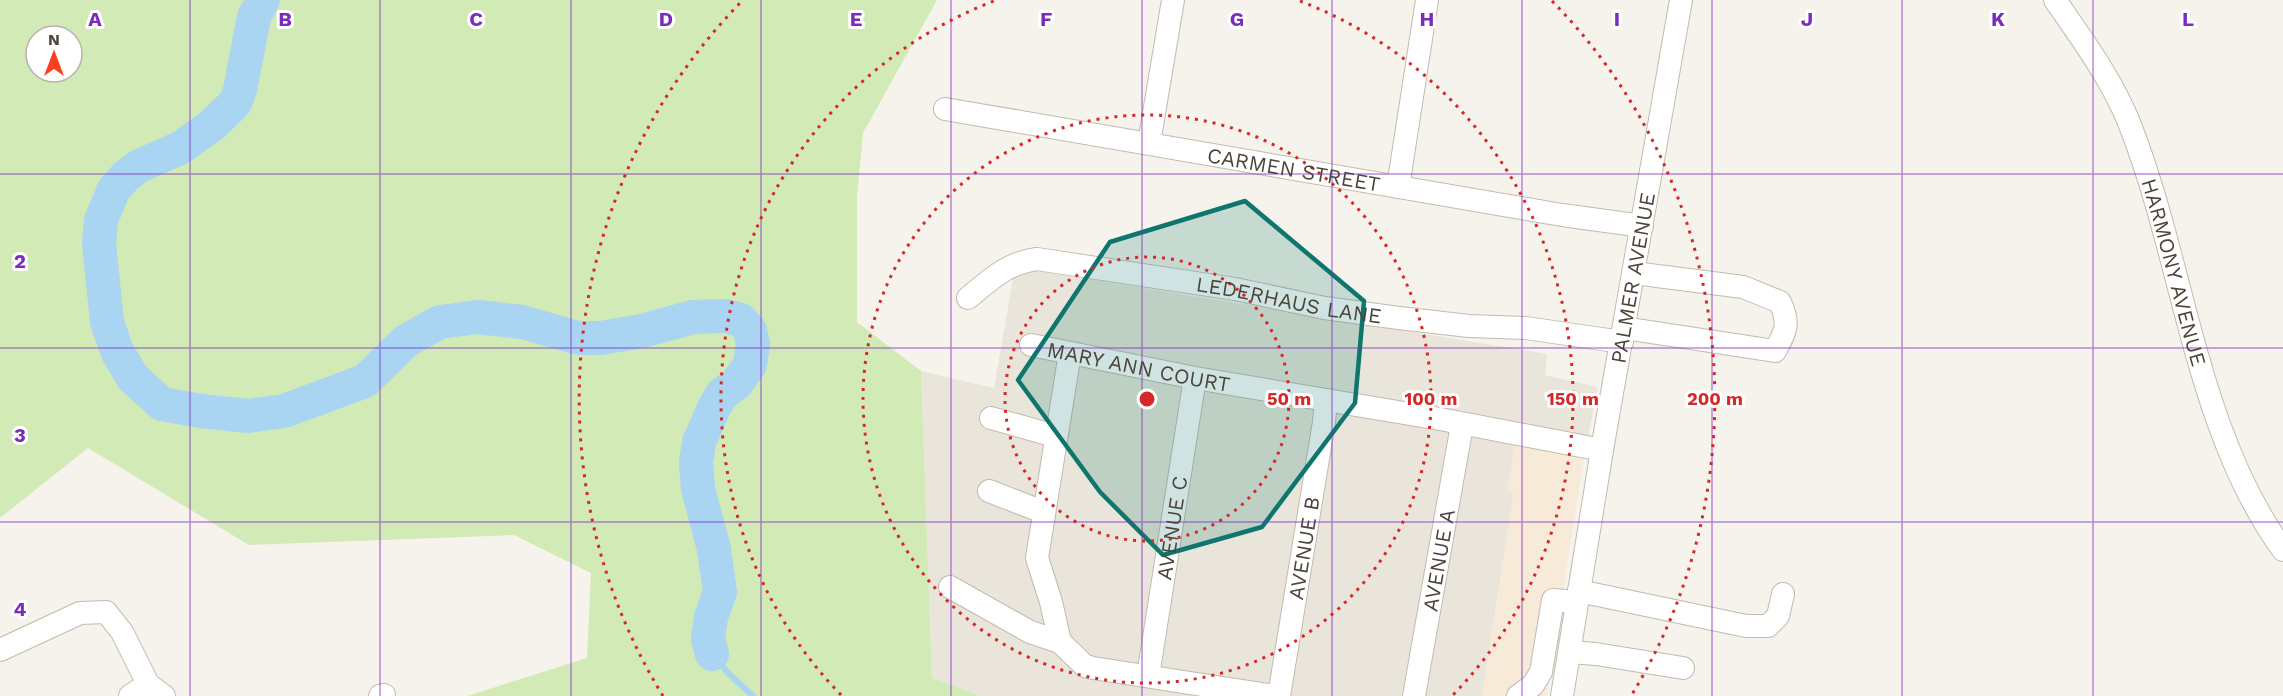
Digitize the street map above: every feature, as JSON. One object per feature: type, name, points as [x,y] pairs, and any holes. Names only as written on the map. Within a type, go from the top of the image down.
[{"type":"street","points":[[1149,144],[1173,0]]},
{"type":"street","points":[[1398,187],[1427,0]]},
{"type":"street","name":"PALMER AVENUE","points":[[1564,685],[1602,450],[1681,0]]},
{"type":"street","name":"HARMONY AVENUE","points":[[2055,0],[2099,63],[2128,121],[2146,173],[2215,412],[2246,489],[2283,550]]},
{"type":"street","name":"CARMEN STREET","points":[[945,109],[1562,215],[1642,226]]},
{"type":"street","name":"LEDERHAUS LANE","points":[[968,298],[1005,268],[1037,259],[1235,289],[1325,308],[1469,326],[1623,335],[1775,351],[1783,336],[1787,318],[1780,302],[1743,287],[1634,273]]},
{"type":"street","name":"MARY ANN COURT","points":[[1031,345],[1195,378],[1602,450]]},
{"type":"street","points":[[1060,642],[1051,602],[1037,558],[1070,353]]},
{"type":"street","name":"AVENUE C","points":[[1148,676],[1195,378]]},
{"type":"street","name":"AVENUE B","points":[[1279,696],[1326,400]]},
{"type":"street","points":[[991,418],[1055,436]]},
{"type":"street","name":"AVENUE A","points":[[1414,696],[1462,425]]},
{"type":"street","points":[[989,491],[1043,512]]},
{"type":"street","points":[[950,586],[1030,632],[1060,642],[1085,666],[1274,696]]},
{"type":"street","points":[[1518,696],[1533,685],[1541,672],[1553,600],[1578,596],[1746,626],[1768,626],[1778,615],[1783,594]]},
{"type":"street","points":[[0,650],[80,613],[106,612],[122,632],[147,692]]},
{"type":"street","points":[[1570,652],[1683,668]]},
{"type":"street","points":[[1541,672],[1564,685]]},
{"type":"highlighted area","points":[[1245,201],[1364,301],[1355,403],[1262,527],[1163,555],[1100,492],[1018,380],[1110,242]]},
{"type":"shaded area","points":[[1015,267],[1547,354],[1545,375],[1598,387],[1584,457],[1507,491],[1514,492],[1482,696],[981,696],[932,678],[921,371],[994,388]]},
{"type":"shaded area","points":[[1515,443],[1584,457],[1546,696],[1482,696],[1514,493],[1507,491]]},
{"type":"green space","points":[[0,0],[937,0],[863,133],[857,197],[857,322],[921,371],[932,678],[981,696],[467,696],[587,658],[591,573],[514,535],[249,545],[88,448],[0,518]]},
{"type":"waterway","points":[[263,0],[254,17],[240,90],[235,103],[211,126],[180,148],[139,166],[126,176],[114,189],[101,220],[99,243],[107,322],[117,351],[133,378],[162,404],[248,416],[284,411],[365,381],[406,341],[440,322],[478,317],[522,322],[578,338],[601,338],[642,331],[693,317],[726,316],[741,320],[750,330],[753,344],[750,365],[736,384],[722,394],[714,408],[699,442],[696,462],[698,489],[714,549],[720,592],[711,617],[708,639],[712,654]]},
{"type":"waterway","points":[[712,654],[729,674],[753,696]]}]
